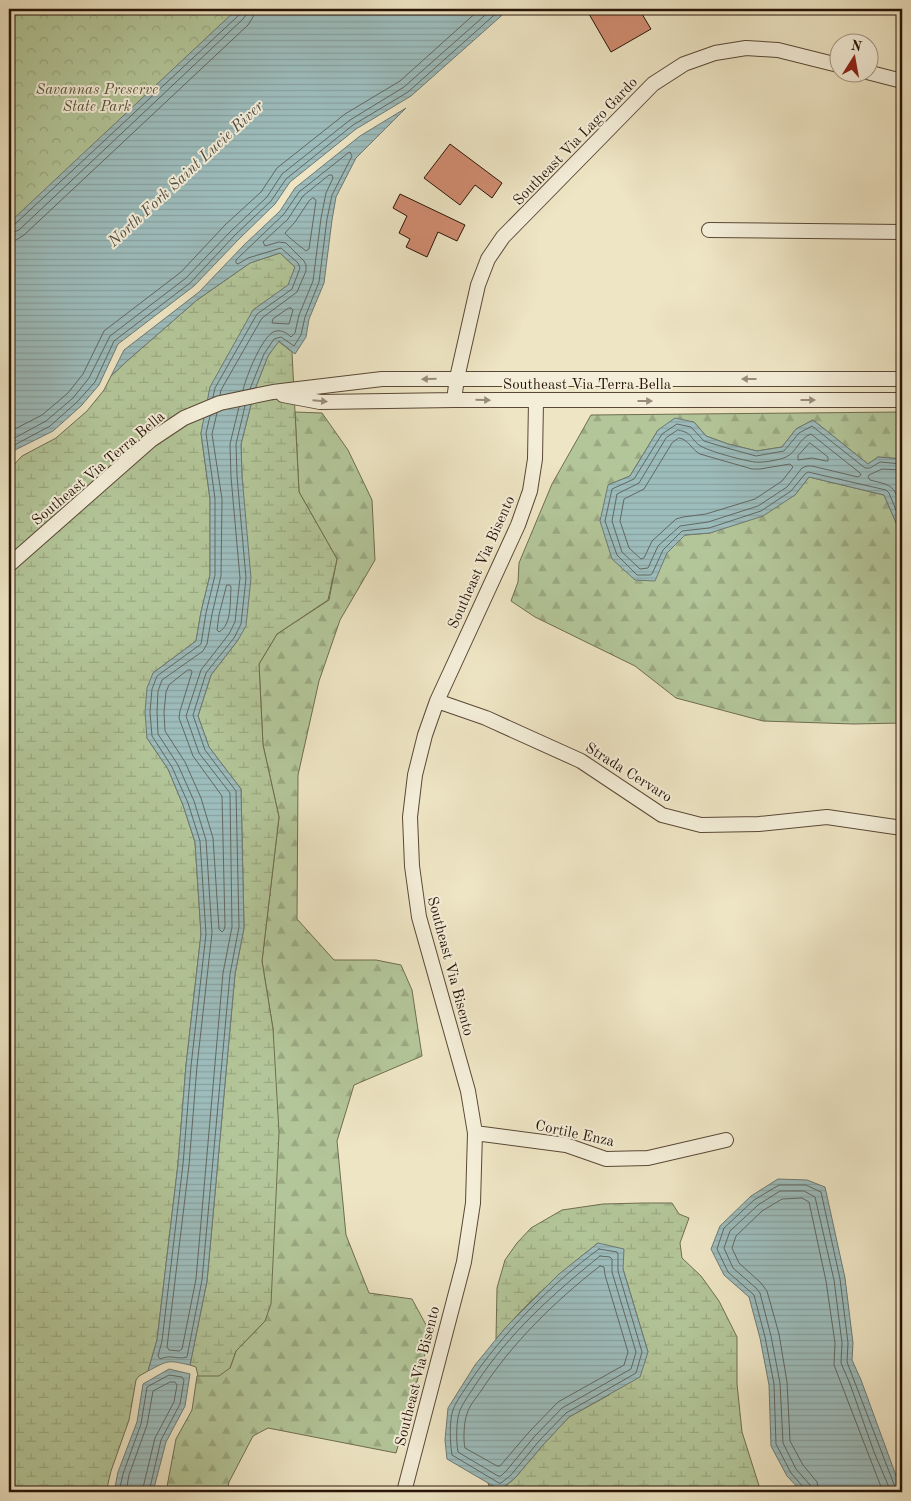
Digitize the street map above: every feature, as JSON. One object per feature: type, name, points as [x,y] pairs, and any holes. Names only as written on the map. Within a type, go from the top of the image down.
[{"type":"street","name":"Southeast Via Lago Gardo","points":[[454,400],[457,378],[478,285],[488,259],[503,237],[653,84],[684,64],[715,53],[746,48],[778,50],[828,62]]},
{"type":"street","points":[[878,75],[902,81]]},
{"type":"street","points":[[709,230],[902,232]]},
{"type":"street","name":"Southeast Via Terra Bella","points":[[9,565],[151,440],[184,418],[220,403],[273,392],[382,379],[902,379]]},
{"type":"street","name":"Southeast Via Terra Bella","points":[[273,392],[320,402],[454,400],[902,400]]},
{"type":"street","name":"Southeast Via Bisento","points":[[404,1492],[464,1262],[473,1202],[475,1133],[468,1091],[419,917],[412,866],[410,817],[416,775],[425,735],[437,702],[518,525],[530,491],[535,459],[536,401]]},
{"type":"street","name":"Strada Cervaro","points":[[437,702],[486,718],[581,760],[662,814],[670,817],[701,825],[759,824],[827,817],[902,828]]},
{"type":"street","name":"Cortile Enza","points":[[475,1133],[566,1145],[606,1159],[648,1158],[726,1140]]},
{"type":"green space","name":"Savannas Preserve State Park","points":[[9,9],[320,9],[9,305]]},
{"type":"green space","points":[[280,253],[295,267],[289,285],[253,310],[201,433],[210,499],[210,575],[196,641],[153,673],[147,738],[168,769],[183,805],[195,842],[201,934],[186,1065],[178,1164],[157,1340],[148,1371],[136,1380],[129,1420],[111,1471],[106,1492],[9,1492],[9,470],[22,456],[56,438],[87,411],[104,390],[111,376],[197,300],[250,263]]},
{"type":"green space","points":[[278,341],[292,352],[299,492],[337,559],[328,600],[277,634],[259,664],[263,745],[279,817],[262,961],[273,1029],[279,1132],[271,1304],[265,1321],[236,1351],[230,1368],[219,1376],[198,1376],[196,1367],[190,1365],[207,1281],[235,974],[244,928],[241,789],[209,747],[198,716],[211,675],[238,640],[241,444],[255,389],[268,356]]},
{"type":"green space","points":[[295,412],[322,413],[348,450],[372,500],[375,560],[340,620],[319,681],[298,775],[297,919],[334,960],[376,960],[401,965],[412,990],[422,1056],[354,1085],[337,1141],[346,1235],[369,1293],[412,1299],[431,1334],[396,1453],[268,1428],[253,1436],[229,1482],[227,1492],[166,1492],[176,1439],[192,1410],[197,1376],[230,1368],[236,1351],[265,1321],[273,1029],[262,961],[279,817],[263,745],[259,664],[277,634],[329,600],[337,559],[299,492]]},
{"type":"green space","points":[[902,412],[902,459],[878,457],[868,464],[813,420],[796,429],[782,447],[757,451],[706,436],[694,422],[658,430],[630,476],[608,485],[667,553],[685,535],[710,533],[795,495],[809,477],[884,495],[901,534],[902,723],[854,724],[763,721],[676,698],[635,666],[535,617],[511,601],[518,582],[519,563],[552,484],[591,415]]},
{"type":"green space","points":[[672,1203],[679,1214],[689,1218],[680,1243],[682,1258],[701,1276],[719,1301],[737,1337],[737,1384],[742,1432],[761,1492],[491,1492],[488,1483],[501,1490],[515,1478],[569,1417],[609,1395],[648,1352],[623,1269],[598,1243],[544,1288],[496,1339],[497,1288],[505,1260],[531,1228],[562,1210],[603,1204]]},
{"type":"water","name":"North Fork Saint Lucie River","points":[[237,9],[509,9],[411,96],[356,129],[290,182],[275,204],[194,286],[118,344],[99,385],[81,406],[53,431],[9,453],[9,223]]},
{"type":"water","points":[[406,108],[356,158],[336,197],[324,283],[309,319],[306,337],[295,354],[279,341],[268,356],[255,389],[241,444],[251,578],[246,626],[238,640],[211,675],[198,716],[209,747],[241,789],[244,928],[235,974],[207,1281],[190,1365],[168,1362],[148,1371],[157,1340],[178,1164],[186,1065],[201,934],[195,842],[183,805],[168,769],[147,738],[145,712],[147,688],[153,673],[196,641],[210,575],[210,499],[201,433],[210,387],[253,310],[288,285],[295,267],[280,253],[250,263],[197,300],[111,376],[124,350],[199,292],[280,211],[295,188],[360,136]]},
{"type":"water","points":[[675,418],[694,422],[706,436],[757,451],[782,447],[796,429],[813,420],[868,464],[878,457],[902,459],[902,556],[901,534],[884,495],[809,477],[795,495],[763,516],[710,533],[685,535],[667,553],[655,581],[635,580],[612,559],[600,521],[608,485],[630,476],[658,430]]},
{"type":"water","points":[[778,1179],[807,1180],[825,1187],[845,1278],[853,1343],[852,1360],[902,1492],[802,1492],[787,1476],[771,1446],[769,1385],[760,1338],[749,1297],[724,1275],[711,1249],[720,1226],[751,1196]]},
{"type":"water","points":[[598,1243],[624,1249],[623,1269],[648,1352],[640,1377],[569,1417],[515,1478],[500,1490],[447,1459],[445,1440],[448,1408],[475,1365],[506,1327],[559,1274]]},
{"type":"water","points":[[169,1369],[190,1374],[185,1406],[166,1442],[153,1492],[114,1492],[118,1472],[137,1422],[143,1384]]},
{"type":"building","points":[[598,9],[639,9],[651,29],[611,52],[589,14]]},
{"type":"building","points":[[450,144],[502,183],[492,198],[475,185],[460,205],[424,178]]},
{"type":"building","points":[[400,194],[465,225],[457,241],[438,232],[427,257],[406,247],[410,239],[399,233],[407,216],[393,208]]}]
